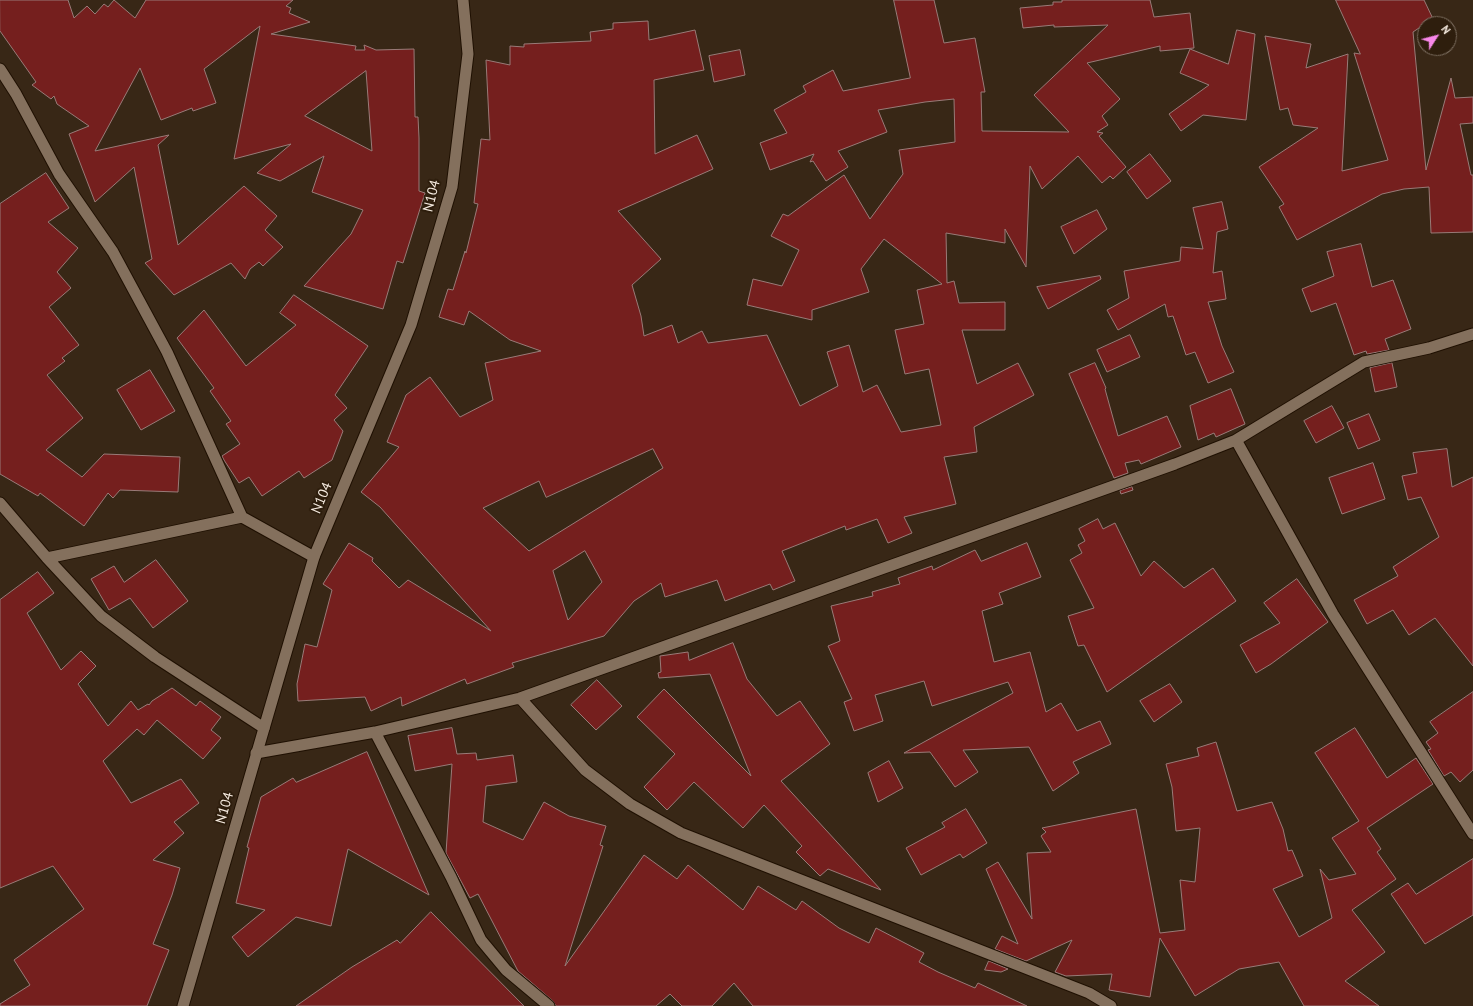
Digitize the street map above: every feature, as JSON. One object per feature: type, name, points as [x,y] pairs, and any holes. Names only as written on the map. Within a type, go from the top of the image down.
[{"type":"street","name":"N104","points":[[183,1006],[314,557],[411,325],[452,187],[468,54],[463,0]]},
{"type":"street","points":[[0,69],[16,94],[59,174],[113,252],[167,352],[242,517],[314,557]]},
{"type":"street","points":[[256,753],[375,732],[520,698],[1175,464],[1236,440],[1364,362],[1429,348],[1473,334]]},
{"type":"street","points":[[1236,440],[1333,614],[1473,834]]},
{"type":"street","points":[[0,504],[47,558],[101,616],[155,657],[264,728]]},
{"type":"street","points":[[47,558],[242,517]]},
{"type":"street","points":[[520,698],[585,770],[630,804],[681,833],[1089,993],[1111,1006]]},
{"type":"street","points":[[375,732],[448,870],[481,940],[506,970],[549,1006]]},
{"type":"building","points":[[0,0],[68,0],[74,18],[87,6],[95,14],[104,4],[108,7],[114,0],[135,18],[146,0],[293,0],[286,6],[291,8],[289,13],[310,22],[271,34],[356,46],[355,50],[365,50],[364,45],[376,50],[414,49],[415,117],[418,117],[419,138],[419,191],[425,193],[403,263],[397,261],[383,309],[304,286],[351,234],[363,210],[312,192],[324,156],[280,181],[257,173],[291,144],[234,159],[260,26],[204,69],[216,103],[193,111],[192,108],[161,120],[140,68],[95,151],[169,135],[158,145],[178,245],[244,186],[277,216],[265,230],[283,247],[263,266],[259,262],[250,269],[245,279],[231,263],[174,295],[145,263],[152,259],[134,167],[95,202],[69,134],[89,126],[57,104],[54,96],[51,99],[32,85],[36,82],[0,31]],"holes":[[[366,71],[372,151],[305,116]]]},
{"type":"building","points":[[894,0],[934,0],[944,43],[975,38],[985,92],[981,92],[982,131],[1069,132],[1034,95],[1108,25],[1054,27],[1054,25],[1023,28],[1020,8],[1053,5],[1053,2],[1062,2],[1062,0],[1150,0],[1154,17],[1190,13],[1194,48],[1160,51],[1160,46],[1087,63],[1120,99],[1102,116],[1108,125],[1097,132],[1103,133],[1099,136],[1126,167],[1113,179],[1110,176],[1102,183],[1078,156],[1042,189],[1030,166],[1026,267],[1005,229],[1005,243],[946,233],[947,283],[954,281],[959,303],[1005,302],[1005,330],[962,330],[977,384],[1018,363],[1034,395],[974,427],[977,452],[944,457],[956,504],[904,517],[912,533],[888,543],[877,519],[846,530],[845,526],[782,551],[795,581],[773,590],[770,584],[725,601],[717,580],[665,597],[661,583],[634,601],[604,636],[512,663],[514,667],[467,684],[465,679],[402,706],[401,697],[371,711],[365,697],[298,701],[297,684],[305,644],[317,647],[332,590],[323,584],[349,543],[373,558],[372,561],[399,588],[408,580],[491,631],[380,507],[361,492],[399,447],[387,442],[406,395],[430,377],[460,417],[493,400],[485,363],[541,351],[510,340],[469,311],[464,325],[439,317],[448,289],[453,290],[465,251],[466,253],[478,204],[474,203],[481,139],[490,140],[486,60],[510,65],[510,46],[524,47],[524,44],[591,41],[590,32],[613,29],[613,23],[648,21],[649,40],[695,30],[704,70],[654,80],[655,154],[697,135],[713,169],[618,211],[661,259],[632,285],[641,316],[644,336],[672,325],[678,343],[702,331],[708,343],[767,335],[800,406],[838,386],[827,352],[849,345],[863,392],[877,385],[901,432],[941,425],[929,369],[905,374],[895,330],[924,324],[917,290],[942,284],[884,239],[861,269],[869,292],[812,310],[812,320],[747,305],[753,279],[782,286],[799,250],[771,236],[783,214],[788,216],[844,175],[870,219],[903,174],[899,150],[955,142],[954,99],[878,110],[887,132],[838,151],[848,167],[826,181],[813,161],[810,162],[814,154],[770,170],[760,143],[787,133],[774,110],[806,92],[803,86],[833,70],[843,91],[910,78]],"holes":[[[653,449],[663,468],[529,551],[483,508],[539,481],[546,497]],[[585,551],[602,582],[568,620],[553,571]]]},
{"type":"building","points":[[1336,0],[1424,0],[1432,16],[1417,16],[1417,29],[1413,32],[1426,170],[1451,78],[1455,98],[1473,97],[1473,123],[1460,124],[1471,175],[1473,175],[1473,232],[1431,233],[1429,187],[1404,189],[1382,194],[1297,240],[1279,207],[1284,204],[1259,167],[1318,128],[1293,125],[1288,108],[1280,110],[1265,36],[1311,44],[1306,68],[1348,54],[1342,171],[1388,160],[1354,53],[1360,54]]},
{"type":"building","points":[[1237,30],[1255,34],[1246,120],[1203,115],[1181,131],[1169,114],[1209,85],[1180,73],[1190,49],[1228,64]]},
{"type":"building","points":[[740,50],[745,75],[714,82],[709,56]]},
{"type":"building","points":[[1150,154],[1171,181],[1147,199],[1127,172]]},
{"type":"building","points":[[46,173],[69,208],[48,222],[78,248],[57,272],[71,288],[49,307],[79,345],[62,358],[65,361],[47,375],[83,418],[46,450],[82,477],[104,454],[180,457],[178,492],[120,490],[113,498],[108,493],[84,526],[40,493],[38,496],[0,474],[0,204]]},
{"type":"building","points":[[1222,202],[1228,229],[1217,232],[1213,273],[1222,271],[1226,299],[1208,302],[1222,346],[1234,372],[1208,383],[1195,352],[1186,355],[1173,316],[1168,317],[1165,304],[1118,330],[1107,310],[1129,298],[1124,271],[1180,261],[1181,247],[1203,249],[1193,208]]},
{"type":"building","points":[[1097,210],[1107,229],[1074,254],[1061,227]]},
{"type":"building","points":[[1361,244],[1372,287],[1393,280],[1411,329],[1385,339],[1389,350],[1367,354],[1366,351],[1354,355],[1336,303],[1311,312],[1302,289],[1334,276],[1327,252]]},
{"type":"building","points":[[1100,276],[1101,279],[1048,309],[1037,287]]},
{"type":"building","points":[[294,295],[368,346],[335,395],[347,408],[334,420],[343,431],[332,460],[304,478],[299,471],[262,496],[249,477],[239,483],[224,460],[222,456],[240,444],[226,424],[231,421],[210,391],[214,388],[177,338],[204,310],[246,366],[296,325],[280,313]]},
{"type":"building","points":[[1130,335],[1140,357],[1107,372],[1097,350]]},
{"type":"building","points":[[1095,363],[1106,388],[1105,389],[1118,436],[1167,416],[1181,447],[1141,464],[1139,460],[1125,463],[1128,473],[1114,478],[1069,374]]},
{"type":"building","points":[[1392,363],[1397,387],[1375,392],[1370,368]]},
{"type":"building","points":[[150,370],[175,411],[141,430],[117,390]]},
{"type":"building","points":[[1231,389],[1245,424],[1216,437],[1214,433],[1198,440],[1190,406]]},
{"type":"building","points":[[1332,406],[1344,428],[1316,443],[1304,421]]},
{"type":"building","points":[[1369,414],[1380,440],[1358,449],[1347,423]]},
{"type":"building","points":[[1447,449],[1452,487],[1473,477],[1473,666],[1435,618],[1409,635],[1393,610],[1367,624],[1354,600],[1398,576],[1393,567],[1439,537],[1421,497],[1408,500],[1402,476],[1417,473],[1413,453]]},
{"type":"building","points":[[1373,463],[1385,499],[1342,514],[1329,478]]},
{"type":"building","points":[[1132,487],[1133,490],[1121,494],[1120,491]]},
{"type":"building","points":[[1098,519],[1103,529],[1115,523],[1141,576],[1154,561],[1184,588],[1213,568],[1236,601],[1107,692],[1084,645],[1078,646],[1068,616],[1094,608],[1070,560],[1082,553],[1078,545],[1085,541],[1079,529]]},
{"type":"building","points":[[1027,543],[1041,577],[999,593],[1003,604],[982,611],[994,662],[1030,652],[1046,712],[1061,703],[1077,731],[1100,721],[1111,744],[1073,762],[1079,773],[1053,791],[1029,747],[963,750],[978,772],[955,787],[930,752],[904,753],[1013,693],[1008,682],[932,706],[924,681],[875,695],[883,721],[854,731],[844,702],[852,699],[828,646],[840,641],[831,606],[873,596],[872,592],[900,584],[898,578],[932,566],[933,570],[975,550],[981,561]]},
{"type":"building","points":[[156,560],[188,601],[153,628],[130,598],[109,610],[91,579],[114,566],[124,582]]},
{"type":"building","points":[[38,572],[54,593],[27,613],[61,670],[81,651],[96,666],[78,684],[108,726],[131,701],[138,710],[148,704],[149,705],[152,701],[172,688],[196,706],[200,701],[221,717],[211,730],[221,738],[203,759],[157,720],[144,735],[137,729],[103,761],[131,803],[181,779],[199,803],[174,822],[184,833],[153,860],[180,868],[172,895],[153,944],[169,950],[147,1006],[0,1006],[0,1004],[30,985],[14,960],[84,909],[53,866],[0,888],[0,600]]},
{"type":"building","points":[[1297,579],[1328,622],[1271,664],[1256,673],[1240,645],[1280,623],[1264,603]]},
{"type":"building","points":[[733,643],[747,679],[777,716],[800,701],[830,744],[781,781],[881,890],[828,869],[820,876],[796,852],[802,846],[764,805],[743,828],[694,782],[667,810],[644,787],[675,754],[637,717],[664,689],[751,776],[710,674],[659,678],[658,673],[661,672],[660,656],[688,652],[689,660]]},
{"type":"building","points":[[597,680],[622,706],[596,730],[571,705]]},
{"type":"building","points":[[1170,684],[1182,702],[1154,722],[1140,701]]},
{"type":"building","points":[[1473,692],[1473,770],[1460,782],[1451,772],[1444,776],[1428,750],[1431,749],[1426,742],[1438,733],[1430,722]]},
{"type":"building","points":[[452,728],[457,754],[476,753],[477,760],[513,755],[517,782],[486,786],[483,822],[523,840],[544,802],[569,816],[606,826],[600,845],[603,846],[565,966],[644,855],[677,879],[688,865],[743,910],[758,886],[796,910],[802,901],[839,928],[869,943],[876,928],[924,953],[919,962],[938,972],[975,988],[978,983],[1027,1006],[753,1006],[734,983],[712,1006],[682,1006],[670,994],[656,1006],[556,1006],[553,1001],[518,971],[478,894],[470,898],[446,853],[452,764],[415,771],[408,736]]},
{"type":"building","points":[[1355,728],[1387,778],[1416,758],[1433,784],[1367,828],[1381,849],[1377,852],[1396,879],[1352,910],[1385,952],[1345,981],[1379,1006],[1304,1006],[1279,962],[1239,969],[1195,996],[1160,938],[1150,997],[1109,990],[1112,974],[1066,976],[1055,972],[1072,940],[1026,961],[995,949],[1002,936],[1018,944],[986,869],[998,862],[1032,919],[1027,853],[1051,852],[1041,836],[1046,832],[1042,828],[1136,809],[1160,933],[1185,930],[1180,880],[1195,882],[1200,828],[1176,831],[1172,787],[1166,764],[1199,756],[1197,748],[1216,742],[1237,811],[1272,802],[1283,829],[1288,851],[1292,850],[1303,876],[1273,889],[1299,937],[1332,918],[1320,869],[1329,880],[1356,874],[1332,838],[1359,821],[1315,753]]},
{"type":"building","points":[[367,752],[429,895],[348,849],[331,926],[296,917],[248,957],[232,937],[265,910],[236,903],[249,848],[247,847],[261,797],[293,778],[296,782]]},
{"type":"building","points":[[889,761],[903,788],[878,802],[868,773]]},
{"type":"building","points":[[966,809],[987,843],[963,858],[960,854],[921,875],[906,848],[945,827],[942,823]]},
{"type":"building","points":[[1473,859],[1473,915],[1425,944],[1391,894],[1408,883],[1416,894]]},
{"type":"building","points":[[431,912],[524,1006],[296,1006],[352,967],[397,940],[400,943]]},
{"type":"building","points":[[989,961],[1008,969],[1001,972],[985,970]]}]
